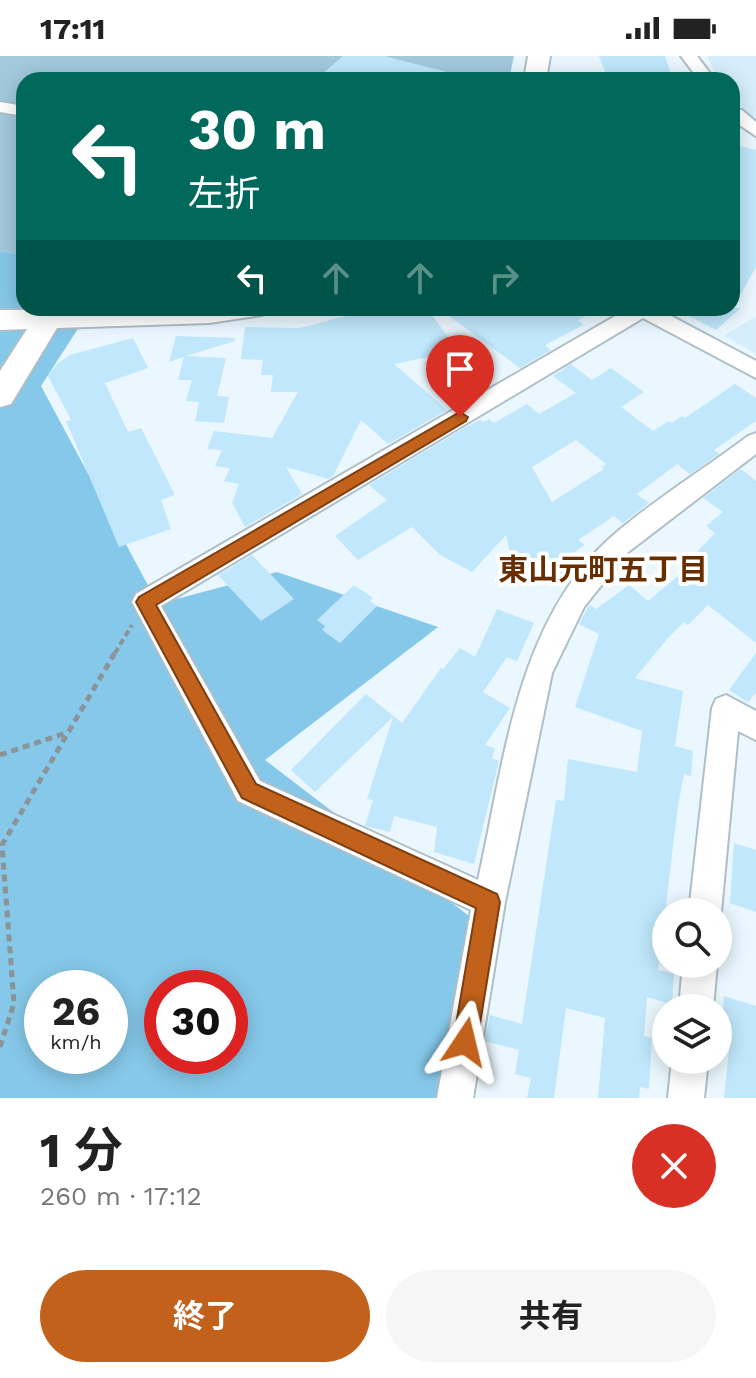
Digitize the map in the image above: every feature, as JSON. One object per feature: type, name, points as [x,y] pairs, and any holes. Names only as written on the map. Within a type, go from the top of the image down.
[{"type":"street","points":[[740,118],[756,131]]},
{"type":"street","points":[[0,320],[129,316]]},
{"type":"street","points":[[489,902],[249,791],[145,602],[631,316]]},
{"type":"street","points":[[656,316],[756,370]]},
{"type":"street","points":[[0,396],[49,318]]},
{"type":"street","points":[[455,1098],[489,902],[538,673],[574,600],[618,546],[756,442]]},
{"type":"street","points":[[706,898],[726,708],[756,727]]},
{"type":"street","points":[[686,1098],[689,1074]]},
{"type":"path","points":[[0,1047],[14,1003],[2,845],[145,602]]},
{"type":"path","points":[[0,755],[68,733]]},
{"type":"shaded area","points":[[0,56],[514,56],[511,72],[16,72],[16,254],[0,251]]},
{"type":"shaded area","points":[[707,56],[756,56],[756,123],[740,106],[740,72],[715,72]]},
{"type":"shaded area","points":[[0,251],[16,254],[16,316],[86,316],[41,386],[158,604],[277,572],[438,627],[265,760],[473,919],[441,1098],[0,1098]]},
{"type":"shaded area","points":[[756,316],[756,354],[724,336]]},
{"type":"building","points":[[343,56],[384,56],[447,72],[324,72]]},
{"type":"building","points":[[599,56],[665,56],[670,72],[605,72]]},
{"type":"building","points":[[740,146],[756,150],[756,267],[740,296]]},
{"type":"building","points":[[346,316],[433,316],[458,351],[394,364],[447,410],[388,444],[361,420],[333,476],[329,479],[286,467],[302,494],[245,527],[232,503],[239,484],[224,481],[230,468],[215,466],[222,450],[207,449],[214,431],[272,438],[298,392],[271,392],[273,375],[261,375],[263,360],[241,359],[245,327],[300,328]]},
{"type":"building","points":[[449,316],[586,316],[578,320],[584,325],[545,345],[551,350],[520,368]]},
{"type":"building","points":[[689,316],[732,316],[716,330]]},
{"type":"building","points":[[176,336],[235,338],[235,341],[186,356],[226,358],[217,396],[229,397],[224,423],[195,421],[199,402],[186,401],[192,380],[178,380],[184,357],[169,362]]},
{"type":"building","points":[[133,338],[148,368],[105,383],[128,432],[141,428],[175,495],[161,500],[171,529],[119,547],[66,421],[71,420],[48,376],[57,364],[70,355]]},
{"type":"building","points":[[571,364],[592,380],[611,368],[644,392],[621,407],[653,431],[669,421],[671,423],[682,416],[685,418],[735,384],[756,398],[756,421],[714,450],[719,454],[690,474],[677,464],[637,494],[649,503],[623,523],[614,516],[578,540],[585,545],[573,553],[559,583],[533,572],[514,570],[506,535],[472,572],[440,555],[412,527],[358,560],[335,536],[387,500],[369,485],[466,427],[480,420],[489,419],[494,423],[527,404],[539,414],[576,393],[553,376]],"holes":[[[576,440],[606,464],[601,467],[604,469],[552,502],[532,467]]]},
{"type":"building","points":[[741,469],[756,481],[756,643],[708,605],[688,625],[684,622],[667,639],[635,678],[683,691],[675,746],[693,751],[691,776],[684,774],[678,806],[667,898],[652,898],[652,978],[674,978],[673,994],[647,997],[644,1036],[652,1038],[649,1089],[640,1087],[639,1098],[598,1098],[605,1018],[566,1008],[554,1098],[527,1098],[531,1078],[515,1074],[519,1050],[485,1041],[490,1015],[522,1024],[556,800],[564,801],[568,759],[637,772],[642,731],[575,707],[599,634],[579,624],[589,605],[596,609],[629,585],[648,601],[700,558],[695,554],[715,533],[706,526],[723,512],[703,498]]},
{"type":"building","points":[[252,555],[294,599],[261,621],[218,575]]},
{"type":"building","points":[[354,585],[373,598],[370,601],[377,606],[340,643],[322,630],[325,626],[317,620]]},
{"type":"building","points":[[497,609],[534,623],[517,661],[507,657],[483,692],[510,708],[485,745],[495,748],[492,758],[499,761],[474,864],[434,852],[437,827],[394,816],[390,832],[365,826],[373,800],[367,799],[393,717],[315,792],[291,770],[366,694],[402,723],[441,668],[460,648],[475,657]]},
{"type":"building","points":[[756,653],[756,693],[748,702],[729,690]]},
{"type":"building","points":[[734,843],[756,850],[756,912],[732,904]]},
{"type":"building","points":[[732,998],[756,1006],[756,1098],[724,1098],[726,1074],[732,1074]]},
{"type":"district","name":"東山元町五丁目","points":[[603,570]]},
{"type":"route","points":[[460,417],[145,602],[249,791],[489,902],[465,1042]]}]
